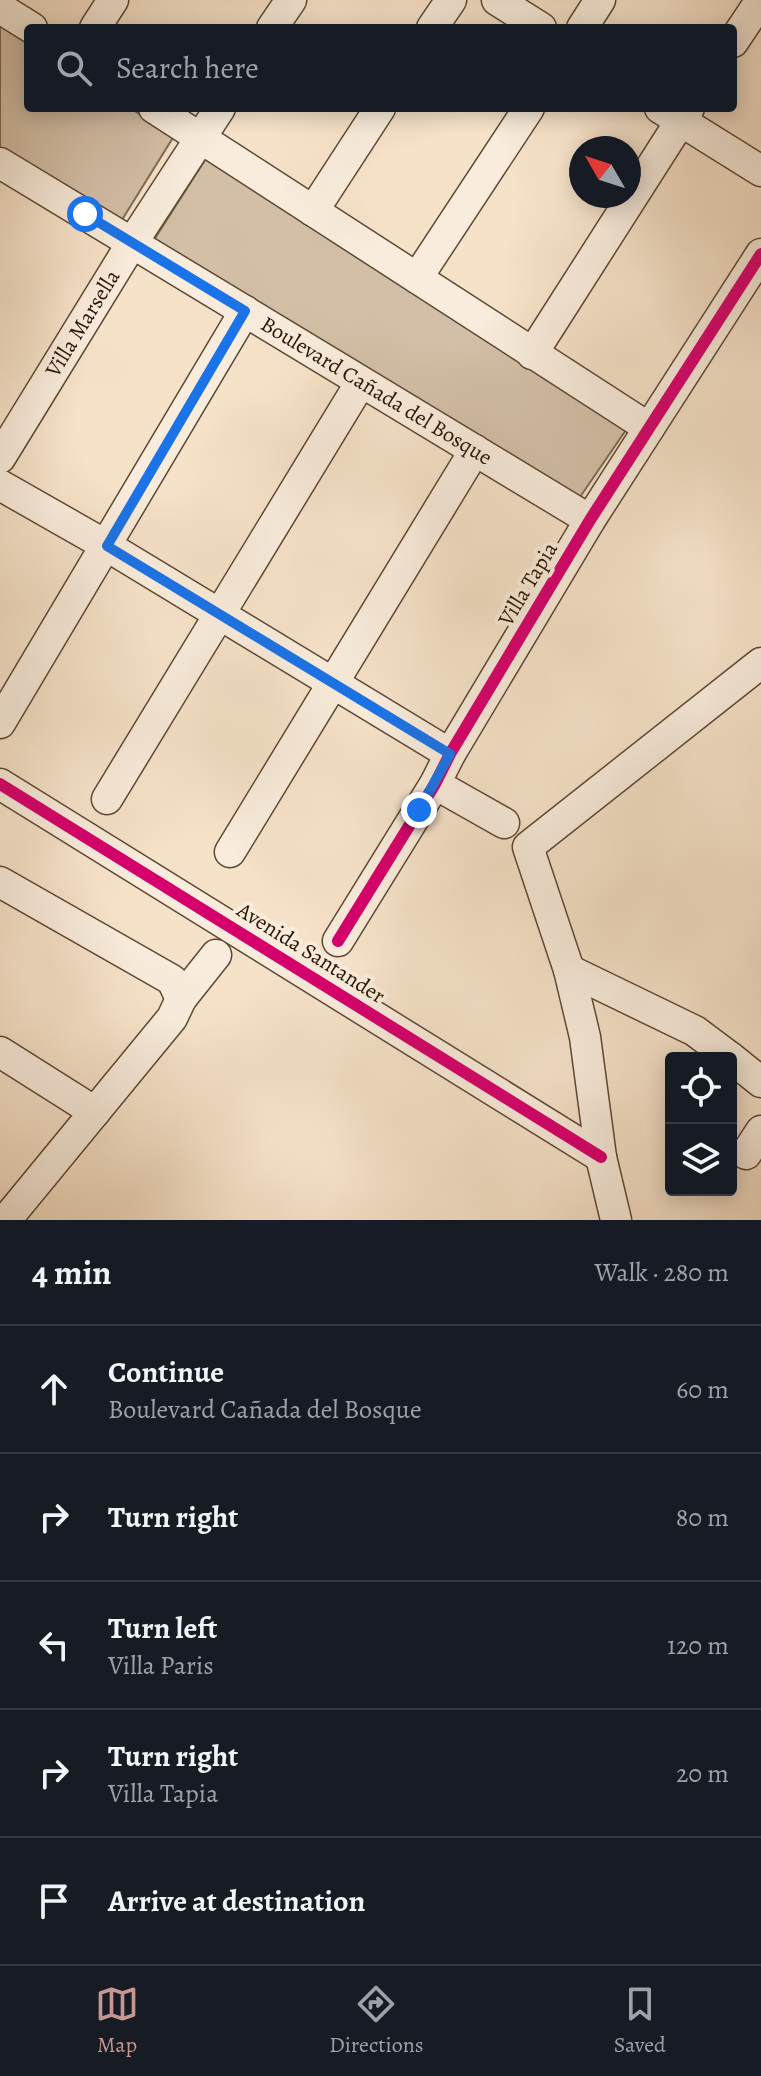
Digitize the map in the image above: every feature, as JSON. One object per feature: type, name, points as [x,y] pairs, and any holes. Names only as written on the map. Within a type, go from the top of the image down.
[{"type":"street","points":[[98,24],[113,0]]},
{"type":"street","points":[[275,24],[291,0]]},
{"type":"street","points":[[435,24],[451,0]]},
{"type":"street","points":[[497,0],[535,24]]},
{"type":"street","points":[[585,24],[600,0]]},
{"type":"street","points":[[737,36],[761,0]]},
{"type":"street","points":[[0,8],[26,24]]},
{"type":"street","points":[[160,112],[649,428]]},
{"type":"street","name":"Villa Marsella","points":[[0,458],[132,243],[217,112]]},
{"type":"street","points":[[313,211],[377,112]]},
{"type":"street","points":[[417,278],[526,112]]},
{"type":"street","points":[[532,354],[677,113],[761,171]]},
{"type":"street","name":"Boulevard Cañada del Bosque","points":[[4,175],[132,243],[590,520]]},
{"type":"street","name":"Villa Tapia","points":[[338,941],[435,784],[590,520],[761,254]]},
{"type":"street","points":[[0,723],[245,311]]},
{"type":"street","points":[[107,799],[361,382]]},
{"type":"street","points":[[230,852],[475,450]]},
{"type":"street","points":[[0,485],[107,546],[450,754]]},
{"type":"street","points":[[616,1220],[601,1157],[585,1037],[569,970],[528,847],[761,663]]},
{"type":"street","name":"Avenida Santander","points":[[0,784],[601,1157]]},
{"type":"street","points":[[435,784],[504,823]]},
{"type":"street","points":[[0,882],[172,980],[181,999]]},
{"type":"street","points":[[8,1206],[95,1112],[172,1018],[181,999],[216,955]]},
{"type":"street","points":[[569,970],[695,1031],[723,1052]]},
{"type":"street","points":[[0,1052],[95,1112]]},
{"type":"street","points":[[737,1063],[761,1082]]},
{"type":"shaded area","points":[[0,25],[24,40],[24,112],[136,112],[174,136],[120,223],[0,150]]},
{"type":"shaded area","points":[[207,157],[628,427],[580,497],[152,243]]},
{"type":"cycle path","points":[[338,941],[435,784],[590,520],[761,254]]},
{"type":"cycle path","points":[[0,784],[601,1157]]},
{"type":"route","points":[[85,214],[245,311],[107,546],[450,754],[419,810]]}]
